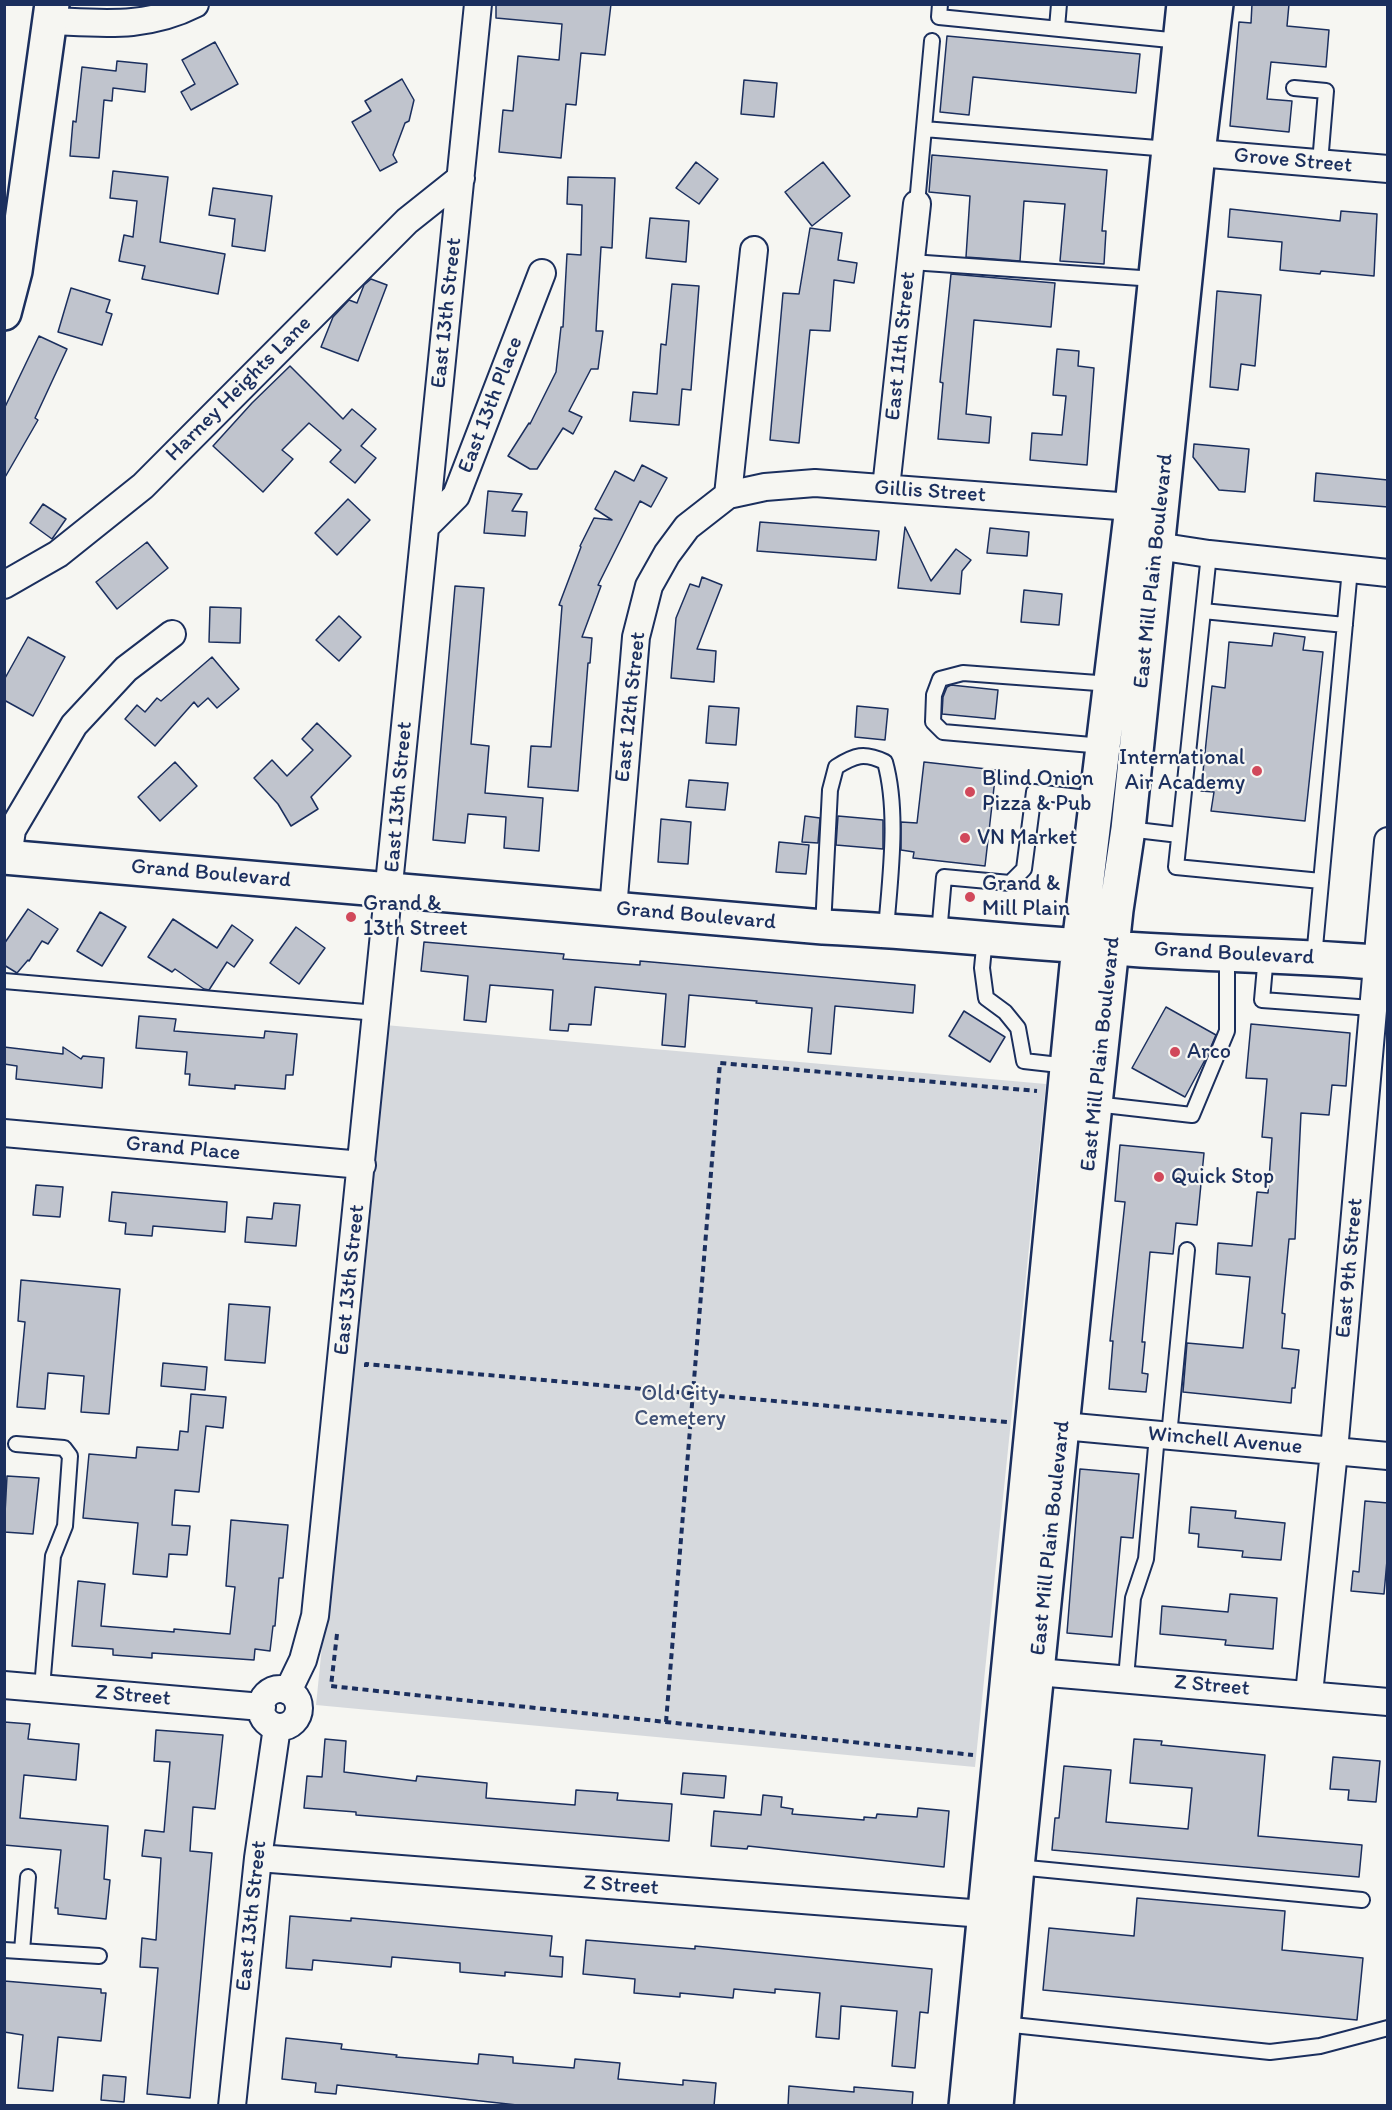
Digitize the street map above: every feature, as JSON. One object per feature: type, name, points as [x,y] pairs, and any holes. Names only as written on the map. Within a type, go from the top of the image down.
[{"type":"main road","name":"East Mill Plain Boulevard","points":[[966,2106],[1031,1425],[1076,1088],[1112,948],[1128,829],[1157,546],[1183,151],[1180,41],[1184,4]]},
{"type":"main road","name":"East Mill Plain Boulevard","points":[[996,2106],[1017,1866],[1063,1426],[1079,945],[1102,746],[1112,684],[1155,279],[1216,4]]},
{"type":"main road","points":[[4,313],[15,271],[51,13]]},
{"type":"main road","name":"Grand Boulevard","points":[[6,857],[823,927],[1112,948],[1382,962]]},
{"type":"street","points":[[51,13],[122,24],[151,21],[195,4]]},
{"type":"street","name":"East 13th Street","points":[[288,1691],[303,1660],[315,1616],[478,4]]},
{"type":"street","name":"Grove Street","points":[[1183,151],[1388,169]]},
{"type":"street","name":"Harney Heights Lane","points":[[4,585],[58,554],[142,486],[407,221],[461,178]]},
{"type":"street","name":"East 11th Street","points":[[886,488],[917,204]]},
{"type":"street","points":[[728,495],[754,250]]},
{"type":"street","name":"East 13th Place","points":[[425,527],[456,496],[542,273]]},
{"type":"street","name":"Gillis Street","points":[[728,495],[765,487],[815,483],[1132,507]]},
{"type":"street","name":"East 12th Street","points":[[613,909],[636,637],[649,586],[667,554],[687,526],[728,495]]},
{"type":"street","points":[[1157,546],[1209,554],[1388,573]]},
{"type":"street","points":[[6,857],[12,830],[74,725],[126,669],[172,634]]},
{"type":"street","name":"East 9th Street","points":[[1309,1694],[1334,1451],[1372,1008],[1382,962],[1388,841]]},
{"type":"street","name":"Grand Place","points":[[4,1133],[362,1165]]},
{"type":"street","name":"Winchell Avenue","points":[[1063,1426],[1388,1456]]},
{"type":"street","name":"Z Street","points":[[1037,1672],[1388,1702]]},
{"type":"street","name":"Z Street","points":[[4,1685],[262,1707]]},
{"type":"street","points":[[280,1689],[288,1691],[298,1702],[299,1713],[286,1727],[278,1727],[266,1721],[262,1715],[264,1699],[273,1691],[280,1689]]},
{"type":"street","name":"East 13th Street","points":[[232,2106],[258,1858],[278,1727]]},
{"type":"street","name":"Z Street","points":[[258,1858],[984,1914]]},
{"type":"lane","points":[[940,4],[939,17],[1180,41]]},
{"type":"lane","points":[[1057,28],[1059,4]]},
{"type":"lane","points":[[917,204],[932,41]]},
{"type":"lane","points":[[1294,88],[1326,91],[1320,163]]},
{"type":"lane","points":[[924,129],[1183,151]]},
{"type":"lane","points":[[910,262],[1155,279]]},
{"type":"lane","points":[[1209,554],[1176,867],[1321,881]]},
{"type":"lane","points":[[1314,958],[1350,569]]},
{"type":"lane","points":[[1203,610],[1345,626]]},
{"type":"lane","points":[[1102,746],[943,732],[933,722],[934,695],[940,679],[963,673],[1112,684]]},
{"type":"lane","points":[[823,927],[830,790],[836,768],[854,756],[872,756],[885,762],[891,784],[892,856],[886,930]]},
{"type":"lane","points":[[939,934],[944,877],[1010,883],[1024,869],[1034,792],[1097,799]]},
{"type":"lane","points":[[1128,829],[1179,835]]},
{"type":"lane","points":[[985,937],[982,968],[986,998],[1005,1012],[1018,1028],[1024,1061],[1076,1088],[1192,1114],[1227,1031],[1227,953]]},
{"type":"lane","points":[[1266,955],[1262,1000],[1372,1008]]},
{"type":"lane","points":[[4,981],[377,1013]]},
{"type":"lane","points":[[1126,1678],[1133,1598],[1146,1559],[1187,1250]]},
{"type":"lane","points":[[16,1444],[64,1448],[70,1456],[65,1526],[53,1556],[42,1688]]},
{"type":"lane","points":[[1017,1866],[1362,1900]]},
{"type":"lane","points":[[22,1951],[28,1877]]},
{"type":"lane","points":[[4,1950],[99,1956]]},
{"type":"lane","points":[[1003,2024],[1270,2052],[1320,2046],[1388,2028]]},
{"type":"path","points":[[666,1722],[720,1063],[1076,1088]]},
{"type":"path","points":[[365,1375],[366,1364],[1031,1425]]},
{"type":"path","points":[[338,1629],[332,1686],[972,1755],[999,1756]]},
{"type":"green space","name":"Old City Cemetery","points":[[385,1025],[1046,1084],[975,1767],[316,1705]]},
{"type":"building","points":[[496,4],[611,4],[605,55],[581,53],[576,105],[566,104],[561,158],[499,152],[503,110],[513,111],[518,56],[559,60],[562,24],[496,18]]},
{"type":"building","points":[[1252,4],[1289,4],[1287,26],[1329,30],[1326,67],[1271,62],[1267,99],[1292,101],[1289,132],[1230,126],[1239,22],[1251,23]]},
{"type":"building","points":[[947,36],[1140,54],[1136,93],[973,77],[969,115],[940,112]]},
{"type":"building","points":[[215,42],[238,84],[191,110],[181,92],[195,84],[182,60]]},
{"type":"building","points":[[117,61],[147,64],[145,92],[113,88],[112,101],[104,100],[99,158],[70,156],[82,67],[116,71]]},
{"type":"building","points":[[402,79],[414,100],[409,121],[405,123],[393,155],[397,162],[380,171],[352,122],[371,111],[365,101]]},
{"type":"building","points":[[744,80],[777,83],[774,117],[741,114]]},
{"type":"building","points":[[932,155],[1107,170],[1102,231],[1106,231],[1104,264],[1060,261],[1065,204],[1024,201],[1020,261],[966,257],[970,196],[929,192]]},
{"type":"building","points":[[696,162],[718,179],[699,204],[676,188]]},
{"type":"building","points":[[823,162],[850,196],[812,226],[785,192]]},
{"type":"building","points":[[113,171],[168,177],[160,242],[225,254],[218,294],[142,279],[145,266],[119,261],[124,235],[133,237],[137,201],[110,198]]},
{"type":"building","points":[[568,177],[615,178],[612,248],[601,247],[596,331],[603,331],[598,369],[591,369],[569,411],[582,417],[573,434],[563,428],[537,469],[530,469],[508,456],[530,424],[556,372],[561,327],[563,327],[567,254],[581,255],[582,205],[567,204]]},
{"type":"building","points":[[213,188],[272,196],[265,251],[232,246],[235,219],[209,215]]},
{"type":"building","points":[[1230,209],[1340,221],[1341,211],[1377,214],[1374,276],[1280,270],[1282,242],[1228,237]]},
{"type":"building","points":[[650,218],[689,221],[686,262],[646,258]]},
{"type":"building","points":[[810,228],[842,233],[838,260],[857,263],[854,283],[834,280],[830,331],[810,330],[799,443],[770,440],[783,293],[799,294]]},
{"type":"building","points":[[951,274],[1055,283],[1051,327],[974,320],[966,414],[991,417],[989,443],[938,439],[943,383],[940,382]]},
{"type":"building","points":[[371,279],[387,285],[358,361],[321,347],[333,317],[349,300],[357,303],[364,285]]},
{"type":"building","points":[[672,284],[699,286],[691,390],[682,389],[679,425],[630,421],[633,392],[657,394],[661,344],[666,345]]},
{"type":"building","points":[[71,288],[110,300],[106,312],[112,314],[102,345],[58,332]]},
{"type":"building","points":[[1217,291],[1261,295],[1255,366],[1241,364],[1238,390],[1210,387]]},
{"type":"building","points":[[39,336],[67,349],[35,418],[38,420],[4,479],[4,409]]},
{"type":"building","points":[[1057,349],[1079,351],[1078,366],[1094,368],[1087,465],[1030,460],[1032,433],[1062,435],[1066,396],[1053,395]]},
{"type":"building","points":[[290,366],[343,419],[352,409],[376,429],[361,446],[376,458],[355,483],[330,462],[341,450],[309,423],[282,450],[293,459],[263,492],[213,446]]},
{"type":"building","points":[[1194,444],[1249,449],[1245,492],[1219,490],[1193,457]]},
{"type":"building","points":[[642,465],[667,478],[651,507],[640,501],[598,585],[601,586],[582,637],[592,638],[578,791],[528,787],[531,746],[551,747],[562,606],[559,605],[580,546],[594,518],[612,520],[595,509],[615,471],[634,481]]},
{"type":"building","points":[[1316,473],[1388,480],[1388,507],[1314,501]]},
{"type":"building","points":[[488,491],[522,494],[512,511],[527,512],[525,536],[484,533]]},
{"type":"building","points":[[348,499],[370,520],[337,555],[315,533]]},
{"type":"building","points":[[43,504],[66,519],[52,539],[30,523]]},
{"type":"building","points":[[760,522],[879,531],[876,560],[757,551]]},
{"type":"building","points":[[905,527],[931,581],[956,549],[971,560],[962,571],[960,594],[898,588]]},
{"type":"building","points":[[990,528],[1029,532],[1027,556],[987,553]]},
{"type":"building","points":[[147,542],[168,568],[117,609],[96,582]]},
{"type":"building","points":[[702,577],[722,585],[697,649],[716,651],[714,682],[671,678],[676,618],[690,584],[699,587]]},
{"type":"building","points":[[455,586],[484,588],[471,744],[489,746],[485,793],[543,798],[539,851],[504,848],[506,817],[468,814],[465,843],[433,840]]},
{"type":"building","points":[[1024,590],[1062,594],[1059,625],[1021,622]]},
{"type":"building","points":[[210,607],[241,608],[240,643],[209,642]]},
{"type":"building","points":[[339,616],[361,637],[339,661],[316,640]]},
{"type":"building","points":[[1274,633],[1305,637],[1303,650],[1323,652],[1305,821],[1211,811],[1214,792],[1201,791],[1212,686],[1225,688],[1229,642],[1272,646]]},
{"type":"building","points":[[28,637],[65,657],[33,716],[4,700],[4,680]]},
{"type":"building","points":[[212,657],[239,689],[217,708],[208,698],[198,707],[194,702],[155,746],[125,719],[137,705],[145,712],[157,698],[161,701]]},
{"type":"building","points":[[951,685],[998,690],[995,719],[942,714],[943,697],[947,687]]},
{"type":"building","points":[[709,706],[739,708],[736,745],[706,743]]},
{"type":"building","points":[[857,706],[888,709],[885,740],[855,737]]},
{"type":"building","points":[[317,723],[351,756],[311,797],[318,809],[291,826],[278,804],[254,778],[272,760],[287,776],[313,750],[302,739]]},
{"type":"building","points":[[175,762],[197,786],[160,821],[138,797]]},
{"type":"building","points":[[924,762],[996,770],[985,866],[913,858],[914,852],[901,850],[901,822],[917,823]]},
{"type":"building","points":[[689,780],[728,783],[725,810],[686,807]]},
{"type":"building","points":[[805,816],[820,818],[818,843],[802,842]]},
{"type":"building","points":[[838,816],[883,820],[883,849],[836,845]]},
{"type":"building","points":[[661,819],[691,822],[688,864],[658,862]]},
{"type":"building","points":[[779,842],[809,845],[806,874],[776,872]]},
{"type":"building","points":[[28,909],[58,929],[48,944],[42,941],[29,961],[17,973],[4,965],[4,944]]},
{"type":"building","points":[[100,912],[126,927],[102,966],[77,951]]},
{"type":"building","points":[[173,919],[217,948],[232,925],[253,940],[234,967],[227,962],[209,990],[204,989],[175,969],[172,972],[148,957]]},
{"type":"building","points":[[296,927],[325,948],[299,984],[270,963]]},
{"type":"building","points":[[424,942],[564,954],[563,959],[640,965],[640,961],[915,985],[913,1013],[835,1006],[831,1054],[808,1052],[812,1008],[756,1003],[757,1001],[689,995],[685,1047],[662,1045],[666,994],[595,987],[591,1025],[569,1024],[568,1031],[550,1030],[553,990],[490,985],[486,1022],[464,1020],[468,976],[421,971]]},
{"type":"building","name":"Arco","points":[[1166,1007],[1216,1035],[1185,1097],[1132,1068]]},
{"type":"building","points":[[964,1011],[1005,1037],[990,1062],[949,1036]]},
{"type":"building","points":[[139,1016],[176,1019],[174,1031],[264,1038],[265,1031],[297,1034],[293,1075],[286,1075],[285,1089],[235,1085],[235,1089],[189,1085],[190,1074],[185,1074],[187,1052],[136,1048]]},
{"type":"building","points":[[1251,1024],[1350,1033],[1346,1086],[1332,1085],[1329,1115],[1301,1113],[1295,1239],[1289,1239],[1282,1313],[1285,1314],[1282,1348],[1299,1350],[1291,1403],[1183,1392],[1187,1343],[1243,1348],[1250,1277],[1216,1274],[1218,1243],[1252,1246],[1257,1192],[1268,1193],[1272,1138],[1262,1137],[1267,1079],[1246,1078]]},
{"type":"building","points":[[4,1047],[63,1054],[63,1047],[81,1059],[83,1056],[104,1058],[102,1088],[16,1079],[17,1066],[4,1064]]},
{"type":"building","points":[[1120,1145],[1204,1153],[1197,1225],[1176,1223],[1173,1254],[1150,1252],[1142,1342],[1145,1342],[1142,1373],[1148,1374],[1146,1392],[1109,1389],[1113,1341],[1110,1341],[1125,1202],[1115,1201]]},
{"type":"building","points":[[36,1185],[63,1187],[60,1217],[33,1215]]},
{"type":"building","points":[[112,1192],[227,1202],[225,1232],[153,1226],[152,1236],[125,1234],[126,1223],[109,1221]]},
{"type":"building","points":[[274,1203],[300,1205],[296,1246],[245,1242],[247,1217],[272,1219]]},
{"type":"building","points":[[21,1280],[120,1289],[109,1414],[81,1412],[84,1376],[48,1373],[45,1409],[17,1407],[25,1322],[18,1321]]},
{"type":"building","points":[[229,1304],[270,1307],[265,1363],[225,1360]]},
{"type":"building","points":[[163,1363],[207,1367],[205,1390],[161,1386]]},
{"type":"building","points":[[191,1394],[226,1397],[223,1428],[206,1426],[199,1492],[175,1490],[172,1525],[190,1526],[187,1555],[169,1554],[167,1577],[133,1574],[138,1523],[83,1518],[89,1454],[136,1458],[137,1447],[178,1450],[180,1431],[188,1432]]},
{"type":"building","points":[[1080,1469],[1139,1474],[1133,1538],[1121,1537],[1112,1637],[1067,1633]]},
{"type":"building","points":[[7,1476],[39,1478],[33,1534],[4,1532]]},
{"type":"building","points":[[1365,1501],[1388,1503],[1388,1549],[1384,1594],[1351,1591],[1353,1571],[1359,1572]]},
{"type":"building","points":[[1191,1507],[1236,1511],[1235,1518],[1285,1523],[1281,1560],[1242,1557],[1243,1551],[1198,1547],[1199,1534],[1189,1533]]},
{"type":"building","points":[[231,1520],[288,1525],[283,1578],[279,1578],[275,1626],[273,1626],[270,1651],[255,1649],[254,1660],[152,1653],[152,1658],[113,1655],[113,1649],[72,1646],[78,1581],[105,1584],[101,1626],[230,1634],[235,1587],[226,1586]]},
{"type":"building","points":[[1230,1594],[1277,1598],[1273,1649],[1225,1645],[1226,1640],[1160,1634],[1162,1606],[1228,1612]]},
{"type":"building","points":[[4,1722],[30,1724],[28,1739],[79,1744],[76,1780],[24,1775],[20,1818],[108,1826],[104,1879],[110,1880],[106,1919],[58,1914],[58,1908],[55,1908],[61,1850],[4,1845]]},
{"type":"building","points":[[156,1730],[223,1735],[215,1809],[193,1807],[190,1851],[212,1853],[190,2098],[147,2094],[158,1968],[140,1967],[142,1938],[156,1940],[161,1858],[142,1856],[145,1830],[164,1832],[170,1762],[154,1761]]},
{"type":"building","points":[[325,1739],[346,1741],[344,1772],[416,1781],[417,1776],[487,1783],[486,1798],[575,1805],[576,1790],[618,1793],[617,1800],[672,1804],[669,1841],[356,1815],[356,1812],[304,1808],[307,1776],[322,1777]]},
{"type":"building","points":[[1134,1739],[1162,1741],[1161,1745],[1265,1755],[1258,1836],[1362,1845],[1359,1877],[1052,1850],[1055,1818],[1059,1818],[1064,1766],[1111,1770],[1106,1822],[1188,1829],[1192,1788],[1130,1783]]},
{"type":"building","points":[[1333,1757],[1380,1761],[1376,1802],[1348,1800],[1349,1790],[1330,1789]]},
{"type":"building","points":[[683,1773],[726,1776],[724,1798],[681,1794]]},
{"type":"building","points":[[763,1795],[782,1797],[781,1807],[793,1809],[792,1814],[864,1820],[864,1817],[876,1818],[877,1814],[917,1817],[918,1808],[949,1811],[944,1867],[748,1846],[747,1849],[711,1846],[714,1811],[761,1815]]},
{"type":"building","points":[[1137,1898],[1285,1911],[1282,1950],[1363,1958],[1357,2020],[1043,1990],[1049,1928],[1134,1936]]},
{"type":"building","points":[[290,1916],[351,1921],[351,1918],[552,1936],[550,1956],[563,1957],[562,1977],[505,1972],[505,1976],[460,1972],[460,1963],[392,1957],[391,1967],[313,1960],[312,1970],[286,1968]]},
{"type":"building","points":[[586,1940],[695,1949],[695,1946],[932,1969],[928,2013],[920,2012],[915,2068],[892,2066],[897,2011],[841,2006],[839,2039],[816,2037],[820,1993],[775,1989],[775,1993],[734,1989],[733,1998],[680,1993],[680,1997],[634,1993],[635,1979],[583,1974]]},
{"type":"building","points":[[4,1981],[101,1989],[101,1993],[106,1993],[101,2041],[58,2037],[53,2091],[18,2088],[23,2035],[4,2032]]},
{"type":"building","points":[[286,2038],[342,2044],[341,2049],[397,2055],[396,2057],[478,2064],[479,2054],[513,2057],[513,2063],[574,2068],[575,2059],[620,2063],[618,2079],[683,2085],[683,2080],[716,2083],[714,2106],[526,2106],[337,2085],[336,2094],[315,2092],[316,2083],[282,2079]]},
{"type":"building","points":[[103,2075],[126,2077],[124,2102],[101,2100]]},
{"type":"building","points":[[789,2086],[854,2092],[854,2087],[913,2092],[912,2106],[788,2106]]},
{"type":"place","name":"International Air Academy","points":[[1257,771]]},
{"type":"place","name":"Blind Onion Pizza & Pub","points":[[970,792]]},
{"type":"place","name":"VN Market","points":[[965,838]]},
{"type":"place","name":"Grand & Mill Plain","points":[[970,897]]},
{"type":"place","name":"Grand & 13th Street","points":[[351,917]]},
{"type":"place","name":"Arco","points":[[1175,1052]]},
{"type":"place","name":"Quick Stop","points":[[1159,1177]]}]
